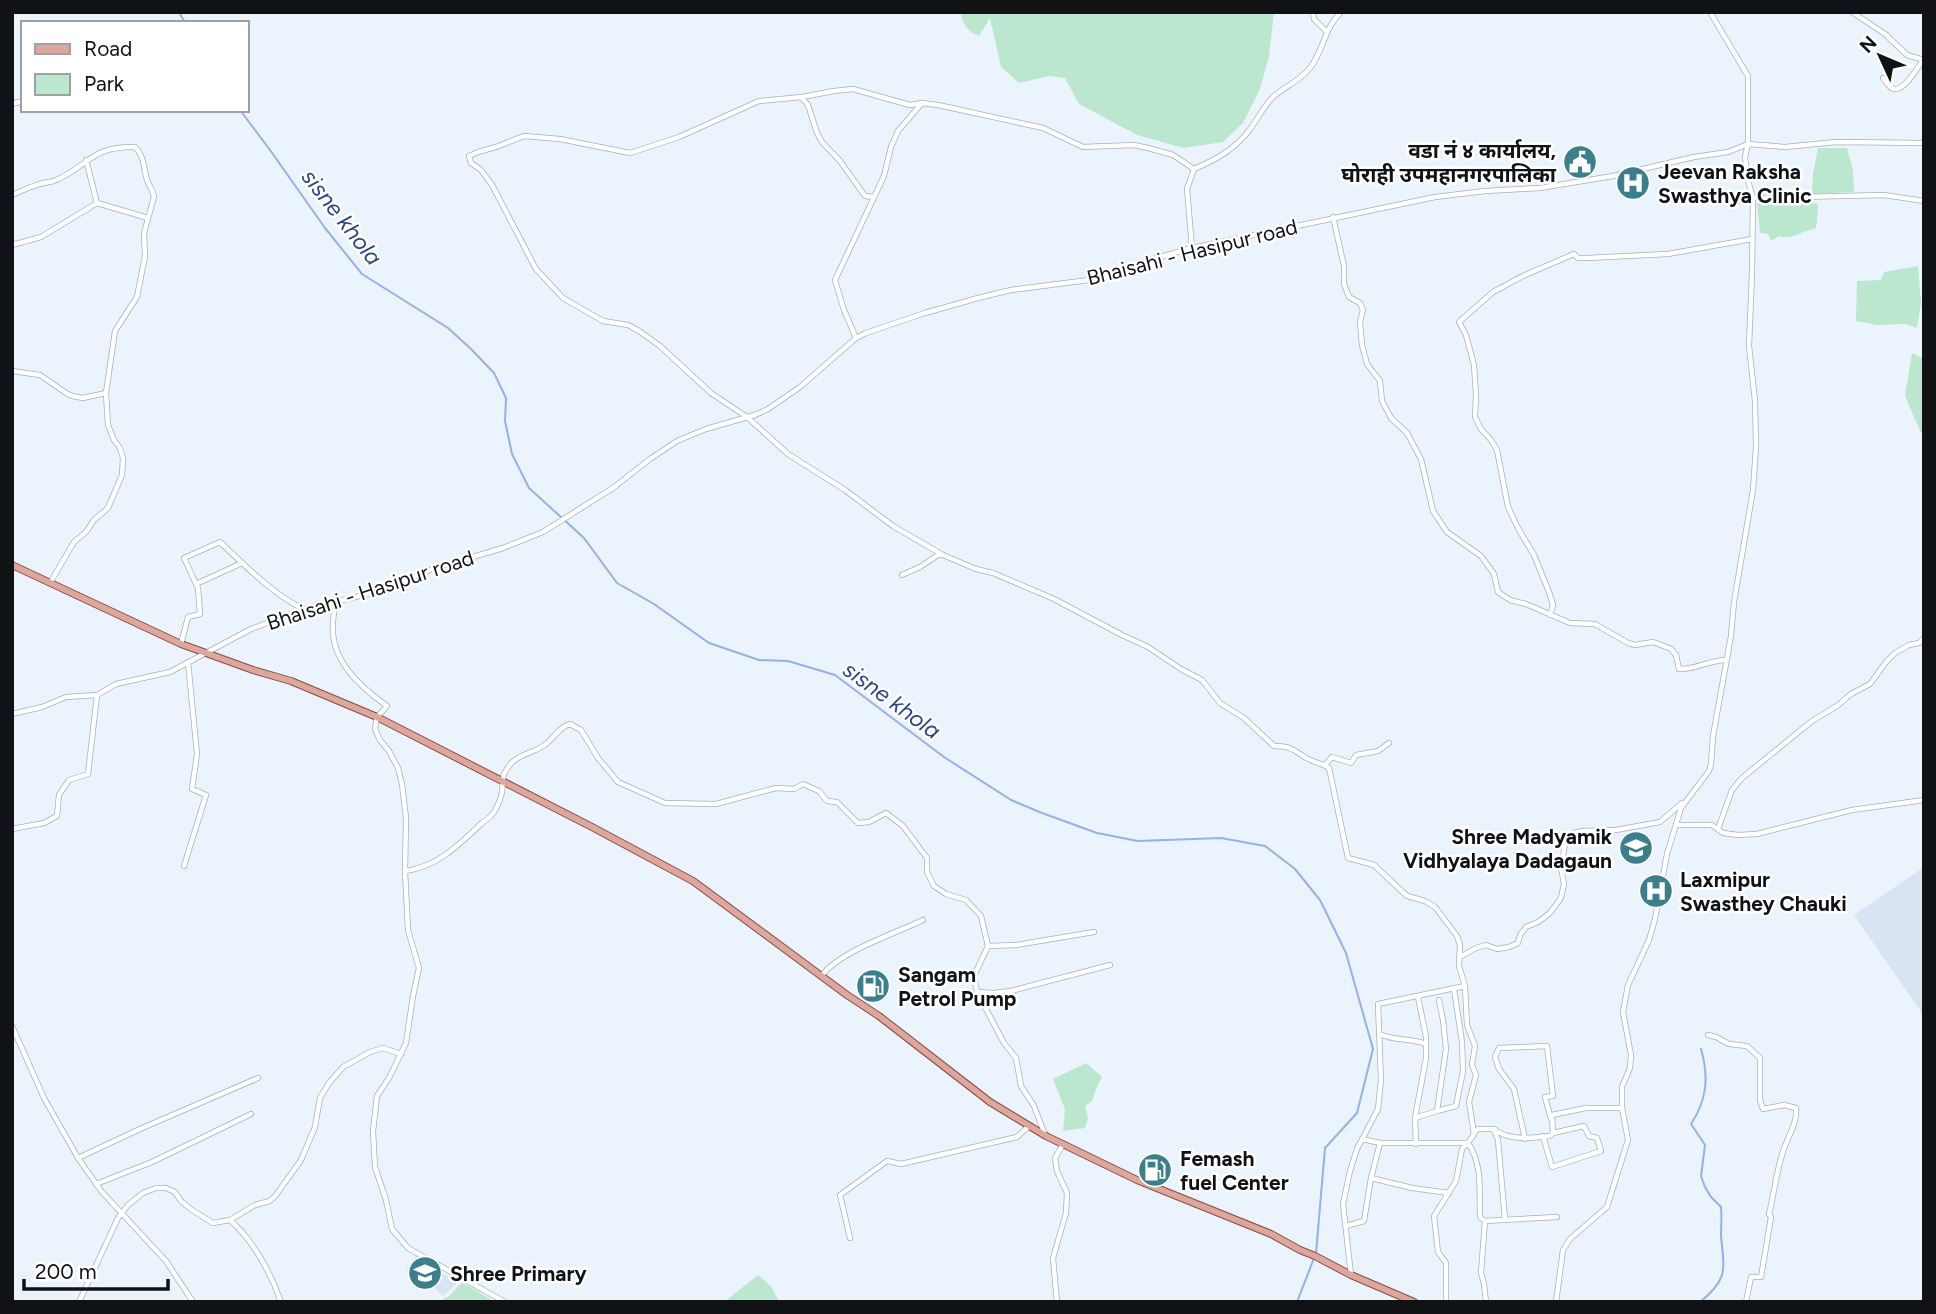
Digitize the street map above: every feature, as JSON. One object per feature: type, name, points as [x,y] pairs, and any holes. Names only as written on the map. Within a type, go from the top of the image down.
[{"type":"main road","points":[[12,565],[181,644],[300,684],[377,718],[501,780],[693,881],[879,1016],[990,1102],[1062,1146],[1137,1180],[1271,1234],[1351,1275],[1415,1302]]},
{"type":"street","points":[[1314,12],[1314,19],[1326,31]]},
{"type":"street","points":[[1192,248],[1187,189],[1194,169],[1226,152],[1250,131],[1273,97],[1298,81],[1321,51],[1326,31],[1341,12]]},
{"type":"street","points":[[1556,1302],[1563,1250],[1570,1239],[1607,1207],[1628,1140],[1622,1108],[1622,1087],[1632,1055],[1623,1012],[1628,985],[1655,919],[1667,854],[1681,808],[1709,771],[1711,764],[1714,728],[1755,469],[1755,401],[1749,346],[1753,198],[1745,157],[1748,144],[1748,76],[1710,12]]},
{"type":"street","points":[[1852,12],[1885,34],[1907,55],[1924,60],[1900,88],[1891,88],[1883,78]]},
{"type":"street","points":[[1194,169],[1172,155],[1148,148],[1134,145],[1083,147],[1043,128],[938,105],[910,105],[853,89],[759,101],[679,137],[631,153],[560,139],[524,136],[469,156],[471,163],[481,170],[492,185],[536,269],[563,298],[603,321],[628,325],[639,331],[660,346],[711,393],[747,417],[788,454],[845,490],[892,526],[943,555],[1035,590],[1148,647],[1202,680],[1220,703],[1244,718],[1274,746],[1289,747],[1311,761],[1329,768],[1348,858],[1374,865],[1407,896],[1435,907],[1457,936],[1460,945],[1459,966],[1465,986],[1467,1025],[1475,1046],[1472,1065],[1476,1075],[1469,1101],[1474,1134]]},
{"type":"street","points":[[802,97],[808,104],[822,142],[840,161],[865,196],[874,197]]},
{"type":"street","points":[[856,338],[835,281],[884,176],[898,131],[922,103]]},
{"type":"street","name":"Bhaisahi - Hasipur road","points":[[12,713],[42,707],[66,697],[97,695],[116,684],[170,673],[251,629],[303,608],[385,590],[432,569],[503,548],[543,532],[613,488],[650,458],[677,441],[768,408],[792,393],[856,338],[942,308],[1011,290],[1097,279],[1192,248],[1333,217],[1435,197],[1540,188],[1613,176],[1693,157],[1728,152],[1748,144],[1785,146],[1836,142],[1924,143]]},
{"type":"street","points":[[12,195],[53,181],[98,152],[111,148],[135,147],[145,163],[147,180],[154,197],[144,233],[145,256],[137,297],[115,331],[106,393],[108,425],[120,447],[124,467],[122,475],[108,508],[74,542],[50,583]]},
{"type":"street","points":[[86,160],[97,203]]},
{"type":"street","points":[[1753,198],[1884,195],[1924,201]]},
{"type":"street","points":[[12,245],[41,237],[97,203],[148,218]]},
{"type":"street","points":[[1333,217],[1344,266],[1344,284],[1349,297],[1360,303],[1363,310],[1360,322],[1362,345],[1367,364],[1380,381],[1382,401],[1391,418],[1407,433],[1421,459],[1433,511],[1447,532],[1480,556],[1494,574],[1498,592],[1510,600],[1570,623],[1595,624],[1628,643],[1635,645],[1653,642],[1671,649],[1676,655],[1679,669],[1726,660]]},
{"type":"street","points":[[1550,615],[1553,605],[1549,593],[1534,555],[1508,507],[1497,450],[1480,429],[1475,417],[1474,365],[1466,335],[1459,322],[1493,292],[1574,254],[1578,258],[1653,256],[1752,239]]},
{"type":"street","points":[[12,371],[40,375],[72,396],[83,398],[106,393]]},
{"type":"street","points":[[181,644],[188,617],[200,614],[196,584],[184,558],[220,542],[291,604],[303,608]]},
{"type":"street","points":[[902,575],[938,555],[943,555]]},
{"type":"street","points":[[196,584],[243,563]]},
{"type":"street","points":[[336,601],[332,625],[342,663],[357,682],[387,706],[377,718],[375,729],[398,768],[402,784],[406,818],[408,930],[419,968],[406,1043],[377,1096],[373,1131],[375,1167],[392,1229],[408,1248],[505,1302]]},
{"type":"street","points":[[1718,829],[1732,790],[1742,778],[1812,721],[1870,684],[1895,653],[1919,643],[1924,638]]},
{"type":"street","points":[[184,866],[206,795],[192,789],[197,754],[188,662]]},
{"type":"street","points":[[12,830],[44,823],[57,816],[59,795],[69,780],[89,774],[97,695]]},
{"type":"street","points":[[405,871],[432,864],[457,848],[493,815],[502,792],[501,780],[509,764],[541,748],[564,726],[570,724],[581,730],[598,758],[618,782],[665,803],[716,804],[776,788],[794,789],[803,784],[820,791],[827,801],[836,802],[858,823],[869,822],[886,813],[903,826],[927,858],[927,873],[934,886],[946,894],[966,900],[981,916],[988,946],[974,976],[977,992],[1004,1043],[1016,1058],[1021,1086],[1034,1106],[1046,1136]]},
{"type":"street","points":[[1325,765],[1332,757],[1351,763],[1356,755],[1378,751],[1390,743]]},
{"type":"street","points":[[1459,957],[1486,945],[1497,949],[1518,943],[1526,927],[1550,914],[1561,898],[1564,884],[1560,867],[1566,839],[1573,833],[1616,830],[1660,822],[1688,797]]},
{"type":"street","points":[[1676,825],[1712,825],[1723,833],[1757,834],[1852,810],[1924,800]]},
{"type":"street","points":[[822,975],[835,962],[849,954],[923,920]]},
{"type":"street","points":[[988,946],[1016,945],[1094,932]]},
{"type":"street","points":[[977,992],[1011,991],[1110,965]]},
{"type":"street","points":[[1351,1275],[1343,1204],[1350,1171],[1362,1139],[1378,1109],[1381,1095],[1378,1004],[1465,986]]},
{"type":"street","points":[[1415,1118],[1456,1106],[1463,1071],[1462,1042],[1454,989]]},
{"type":"street","points":[[1416,1144],[1415,1118],[1426,1058],[1418,997]]},
{"type":"street","points":[[1437,1111],[1446,1049],[1439,1000]]},
{"type":"street","points":[[12,1026],[44,1098],[78,1158],[96,1184],[166,1261],[193,1302]]},
{"type":"street","points":[[1379,1034],[1387,1038],[1414,1039],[1426,1044]]},
{"type":"street","points":[[1708,1035],[1729,1044],[1747,1046],[1760,1058],[1760,1100],[1763,1109],[1784,1105],[1796,1108],[1797,1116],[1776,1178],[1761,1277],[1751,1278],[1745,1302]]},
{"type":"street","points":[[1525,1139],[1514,1089],[1499,1069],[1495,1057],[1499,1048],[1547,1046],[1553,1096],[1545,1097],[1553,1133]]},
{"type":"street","points":[[79,1302],[121,1213],[143,1193],[156,1188],[166,1188],[175,1192],[192,1210],[213,1223],[230,1220],[255,1205],[270,1201],[301,1160],[315,1127],[320,1098],[343,1067],[383,1048],[401,1054]]},
{"type":"street","points":[[78,1158],[258,1078]]},
{"type":"street","points":[[1551,1119],[1552,1115],[1586,1108],[1622,1108]]},
{"type":"street","points":[[96,1184],[152,1162],[251,1114]]},
{"type":"street","points":[[850,1238],[839,1195],[887,1161],[901,1164],[1017,1138],[1029,1126]]},
{"type":"street","points":[[1446,1302],[1446,1263],[1438,1252],[1434,1216],[1456,1181],[1462,1149],[1478,1129],[1494,1129],[1501,1136],[1519,1136],[1525,1139],[1584,1126],[1589,1136],[1597,1138],[1601,1151],[1552,1167],[1543,1136]]},
{"type":"street","points":[[1494,1129],[1498,1140],[1505,1220]]},
{"type":"street","points":[[1362,1139],[1380,1143],[1468,1143]]},
{"type":"street","points":[[1346,1226],[1364,1221],[1380,1143]]},
{"type":"street","points":[[1468,1143],[1478,1160],[1482,1200],[1480,1217],[1485,1221],[1557,1217]]},
{"type":"street","points":[[1056,1302],[1053,1258],[1066,1213],[1067,1194],[1057,1171],[1055,1158],[1062,1146]]},
{"type":"street","points":[[1371,1178],[1412,1188],[1450,1193]]},
{"type":"street","points":[[230,1220],[244,1233],[276,1287],[281,1302]]},
{"type":"street","points":[[1485,1221],[1481,1273],[1486,1302]]},
{"type":"shaded area","points":[[1924,867],[1924,1016],[1854,915]]},
{"type":"shaded area","name":"Shree Primary","points":[[417,1255],[457,1283],[443,1296],[424,1277],[416,1281],[406,1270]]},
{"type":"green space","points":[[960,12],[1274,12],[1269,56],[1260,89],[1243,123],[1223,142],[1184,148],[1137,135],[1079,104],[1065,78],[1049,76],[1019,83],[1001,67],[990,18],[979,36],[966,27]]},
{"type":"green space","points":[[1818,148],[1847,148],[1853,170],[1854,192],[1812,194]]},
{"type":"green space","points":[[1791,200],[1818,204],[1815,229],[1789,237],[1779,236],[1771,241],[1768,234],[1760,233],[1757,203]]},
{"type":"green space","points":[[1918,266],[1921,303],[1917,328],[1906,324],[1877,325],[1856,321],[1857,281],[1881,280],[1884,272]]},
{"type":"green space","points":[[1912,353],[1924,359],[1924,432],[1921,433],[1905,396]]},
{"type":"green space","points":[[1086,1063],[1102,1077],[1092,1101],[1085,1106],[1088,1118],[1085,1128],[1063,1131],[1065,1109],[1053,1079]]},
{"type":"green space","points":[[758,1275],[771,1286],[779,1302],[724,1302]]},
{"type":"green space","points":[[462,1282],[492,1300],[497,1302],[439,1302]]},
{"type":"waterway","name":"sisne khola","points":[[179,12],[184,21]]},
{"type":"waterway","name":"sisne khola","points":[[242,112],[325,228],[362,274],[448,328],[494,373],[506,398],[505,421],[512,454],[529,488],[584,538],[617,583],[654,604],[709,643],[759,660],[788,661],[835,675],[944,757],[1011,800],[1097,833],[1138,841],[1221,838],[1265,846],[1295,869],[1320,900],[1346,953],[1373,1049],[1357,1113],[1325,1148],[1316,1253],[1297,1302]]},
{"type":"waterway","points":[[1700,1302],[1716,1287],[1723,1265],[1721,1207],[1711,1197],[1701,1176],[1705,1145],[1691,1124],[1705,1088],[1701,1049]]},
{"type":"place","name":"वडा नं ४ कार्यालय, घोराही उपमहानगरपालिका","points":[[1580,162]]},
{"type":"place","name":"Jeevan Raksha Swasthya Clinic","points":[[1633,183]]},
{"type":"place","name":"Shree Madyamik Vidhyalaya Dadagaun","points":[[1636,848]]},
{"type":"place","name":"Laxmipur Swasthey Chauki","points":[[1656,891]]},
{"type":"place","name":"Sangam Petrol Pump","points":[[873,986]]},
{"type":"place","name":"Femash fuel Center","points":[[1155,1170]]},
{"type":"place","name":"Shree Primary","points":[[425,1273]]}]
